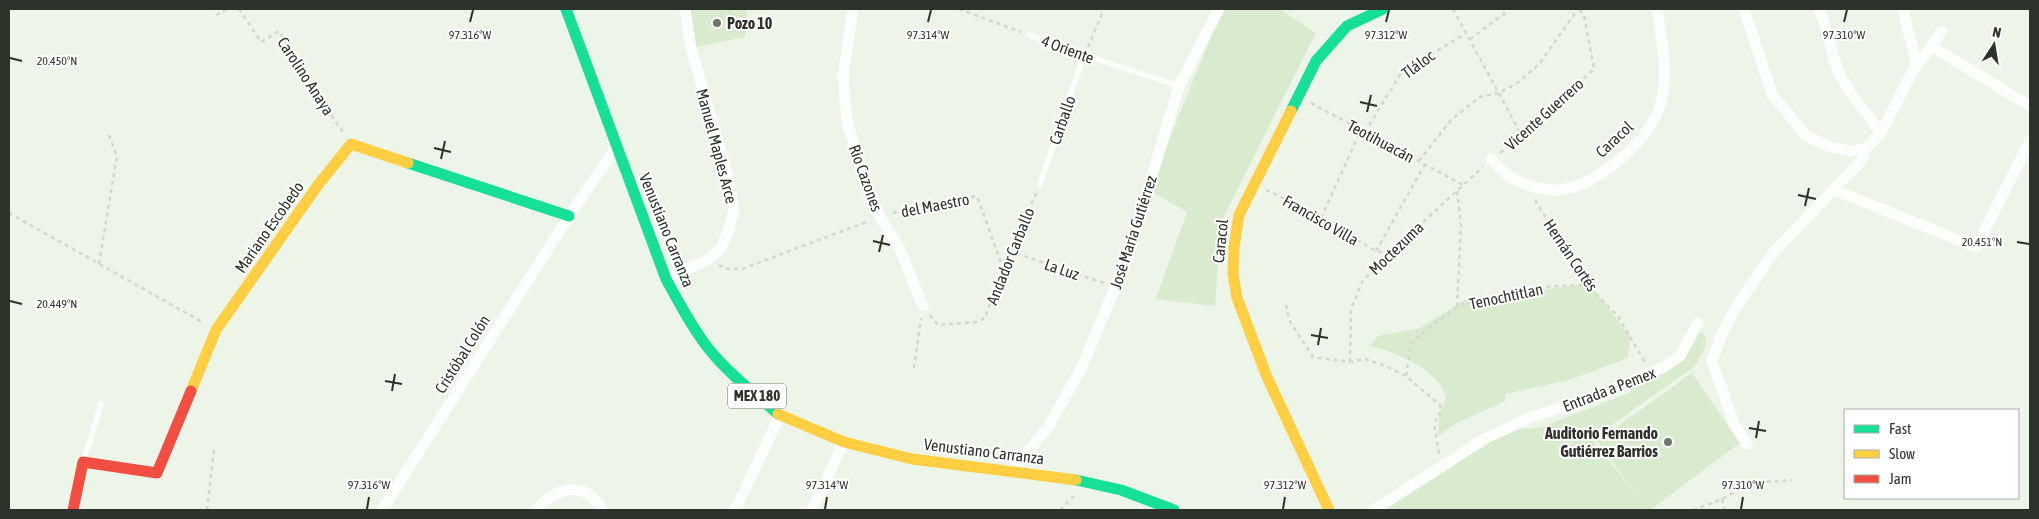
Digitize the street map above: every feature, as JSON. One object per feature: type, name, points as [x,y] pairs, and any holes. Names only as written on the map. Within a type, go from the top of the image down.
[{"type":"street","name":"Venustiano Carranza","points":[[566,9],[666,279],[686,316],[709,349],[738,380],[780,416],[844,442],[912,459],[1012,470],[1091,482],[1121,490],[1174,510]]},
{"type":"street","name":"Manuel Maples Arce","points":[[666,279],[709,259],[721,248],[734,210],[728,177],[691,48],[685,9]]},
{"type":"street","name":"Río Cazones","points":[[853,9],[843,76],[847,121],[862,174],[880,217],[899,247],[923,306]]},
{"type":"street","name":"José María Gutiérrez","points":[[1012,470],[1048,429],[1082,367],[1128,259],[1179,86],[1219,9]]},
{"type":"street","name":"Caracol","points":[[1329,510],[1267,377],[1237,298],[1233,274],[1234,247],[1239,216],[1316,61],[1347,26],[1383,9]]},
{"type":"street","name":"Caracol","points":[[1491,160],[1512,178],[1525,184],[1558,190],[1573,187],[1589,180],[1610,167],[1644,136],[1657,113],[1663,92],[1665,68],[1656,9]]},
{"type":"street","points":[[1744,9],[1772,94],[1805,134],[1827,146],[1850,151],[1865,148]]},
{"type":"street","points":[[1820,9],[1838,71],[1850,92],[1881,133]]},
{"type":"street","points":[[1903,9],[1917,66]]},
{"type":"street","points":[[1748,444],[1736,426],[1712,361],[1721,336],[1736,307],[1774,252],[1862,159],[1865,148],[1881,133],[1917,66],[1942,31]]},
{"type":"street","points":[[1931,46],[2030,106]]},
{"type":"street","points":[[1834,190],[1976,247],[2030,142]]},
{"type":"street","points":[[351,144],[569,216]]},
{"type":"street","name":"Mariano Escobedo","points":[[83,462],[157,473],[216,330],[318,185],[351,144]]},
{"type":"street","name":"Cristóbal Colón","points":[[382,510],[569,216],[617,146]]},
{"type":"street","name":"Entrada a Pemex","points":[[1374,510],[1486,438],[1532,417],[1592,398],[1651,374],[1680,356],[1698,323]]},
{"type":"street","points":[[735,510],[780,416]]},
{"type":"street","points":[[812,510],[844,442]]},
{"type":"street","points":[[73,510],[83,462]]},
{"type":"street","points":[[536,510],[558,492],[573,489],[586,492],[596,499],[602,510]]},
{"type":"lane","name":"4 Oriente","points":[[1029,35],[1084,56],[1179,86]]},
{"type":"lane","name":"Carballo","points":[[1040,184],[1084,56]]},
{"type":"lane","points":[[83,462],[101,404]]},
{"type":"path","points":[[216,15],[228,9]]},
{"type":"path","name":"Carolino Anaya","points":[[239,9],[260,42],[279,31],[320,99],[351,144]]},
{"type":"path","name":"4 Oriente","points":[[959,9],[1029,35]]},
{"type":"path","points":[[1084,56],[1104,9]]},
{"type":"path","points":[[1453,9],[1522,136]]},
{"type":"path","points":[[1470,39],[1504,14],[1506,9]]},
{"type":"path","points":[[1419,161],[1451,120],[1480,97],[1499,93],[1518,82],[1540,63],[1579,9]]},
{"type":"path","name":"Vicente Guerrero","points":[[1491,160],[1522,136],[1594,69],[1584,15],[1579,9]]},
{"type":"path","name":"Tláloc","points":[[1365,132],[1400,73],[1466,33]]},
{"type":"path","name":"Teotihuacán","points":[[1299,96],[1464,185]]},
{"type":"path","points":[[1321,218],[1360,130]]},
{"type":"path","points":[[99,264],[117,156],[108,133]]},
{"type":"path","name":"Moctezuma","points":[[1350,362],[1351,309],[1362,282],[1388,254],[1491,160]]},
{"type":"path","points":[[1376,251],[1425,164]]},
{"type":"path","name":"Andador Carballo","points":[[923,306],[938,325],[977,322],[986,318],[1009,251],[1040,184]]},
{"type":"path","name":"Francisco Villa","points":[[1255,184],[1321,218],[1376,251],[1388,254]]},
{"type":"path","name":"Hernán Cortés","points":[[1525,184],[1587,285],[1618,316],[1651,374]]},
{"type":"path","points":[[1457,191],[1461,225],[1457,307]]},
{"type":"path","name":"del Maestro","points":[[709,259],[727,269],[742,269],[880,217],[918,205],[977,196],[1003,268]]},
{"type":"path","points":[[9,213],[216,330]]},
{"type":"path","name":"La Luz","points":[[1009,251],[1116,286]]},
{"type":"path","name":"Tenochtitlan","points":[[1406,376],[1411,343],[1457,307],[1494,295],[1539,287],[1587,285]]},
{"type":"path","points":[[1286,305],[1289,320],[1313,357],[1350,362],[1365,359],[1406,376],[1440,405],[1441,411],[1434,423],[1442,465]]},
{"type":"path","points":[[914,368],[923,306]]},
{"type":"path","points":[[207,510],[214,449]]},
{"type":"path","points":[[1693,510],[1722,499],[1751,483],[1792,480]]},
{"type":"path","points":[[1722,499],[1725,510]]},
{"type":"green space","name":"Pozo 10","points":[[686,9],[747,9],[745,37],[692,48]]},
{"type":"green space","points":[[1222,9],[1280,9],[1316,33],[1221,222],[1215,306],[1156,299],[1187,212],[1149,190]]},
{"type":"green space","points":[[1586,284],[1596,292],[1630,336],[1628,358],[1569,380],[1505,394],[1505,401],[1459,422],[1438,436],[1439,414],[1446,397],[1441,387],[1425,370],[1414,363],[1403,357],[1370,346],[1378,336],[1420,328],[1465,300]]},
{"type":"green space","points":[[1700,331],[1705,336],[1706,346],[1695,366],[1592,439],[1638,497],[1597,441],[1692,373],[1740,443],[1650,510],[1380,510],[1509,429],[1539,428],[1631,392],[1630,382],[1679,355]]},
{"type":"traffic: fast","points":[[566,9],[666,279],[691,323],[708,348],[733,374],[778,414]]},
{"type":"traffic: fast","points":[[1291,111],[1316,61],[1347,26],[1383,9]]},
{"type":"traffic: fast","points":[[408,163],[569,216]]},
{"type":"traffic: fast","points":[[1076,480],[1121,490],[1174,510]]},
{"type":"traffic: slow","points":[[1291,111],[1239,215],[1234,247],[1233,274],[1237,298],[1267,377],[1329,510]]},
{"type":"traffic: slow","points":[[191,391],[216,330],[318,185],[351,144],[408,163]]},
{"type":"traffic: slow","points":[[778,414],[844,442],[912,459],[1076,480]]},
{"type":"traffic: jam","points":[[73,510],[83,462],[157,473],[191,391]]},
{"type":"place","name":"Pozo 10","points":[[717,23]]},
{"type":"place","name":"Auditorio Fernando Gutiérrez Barrios","points":[[1668,442]]}]
